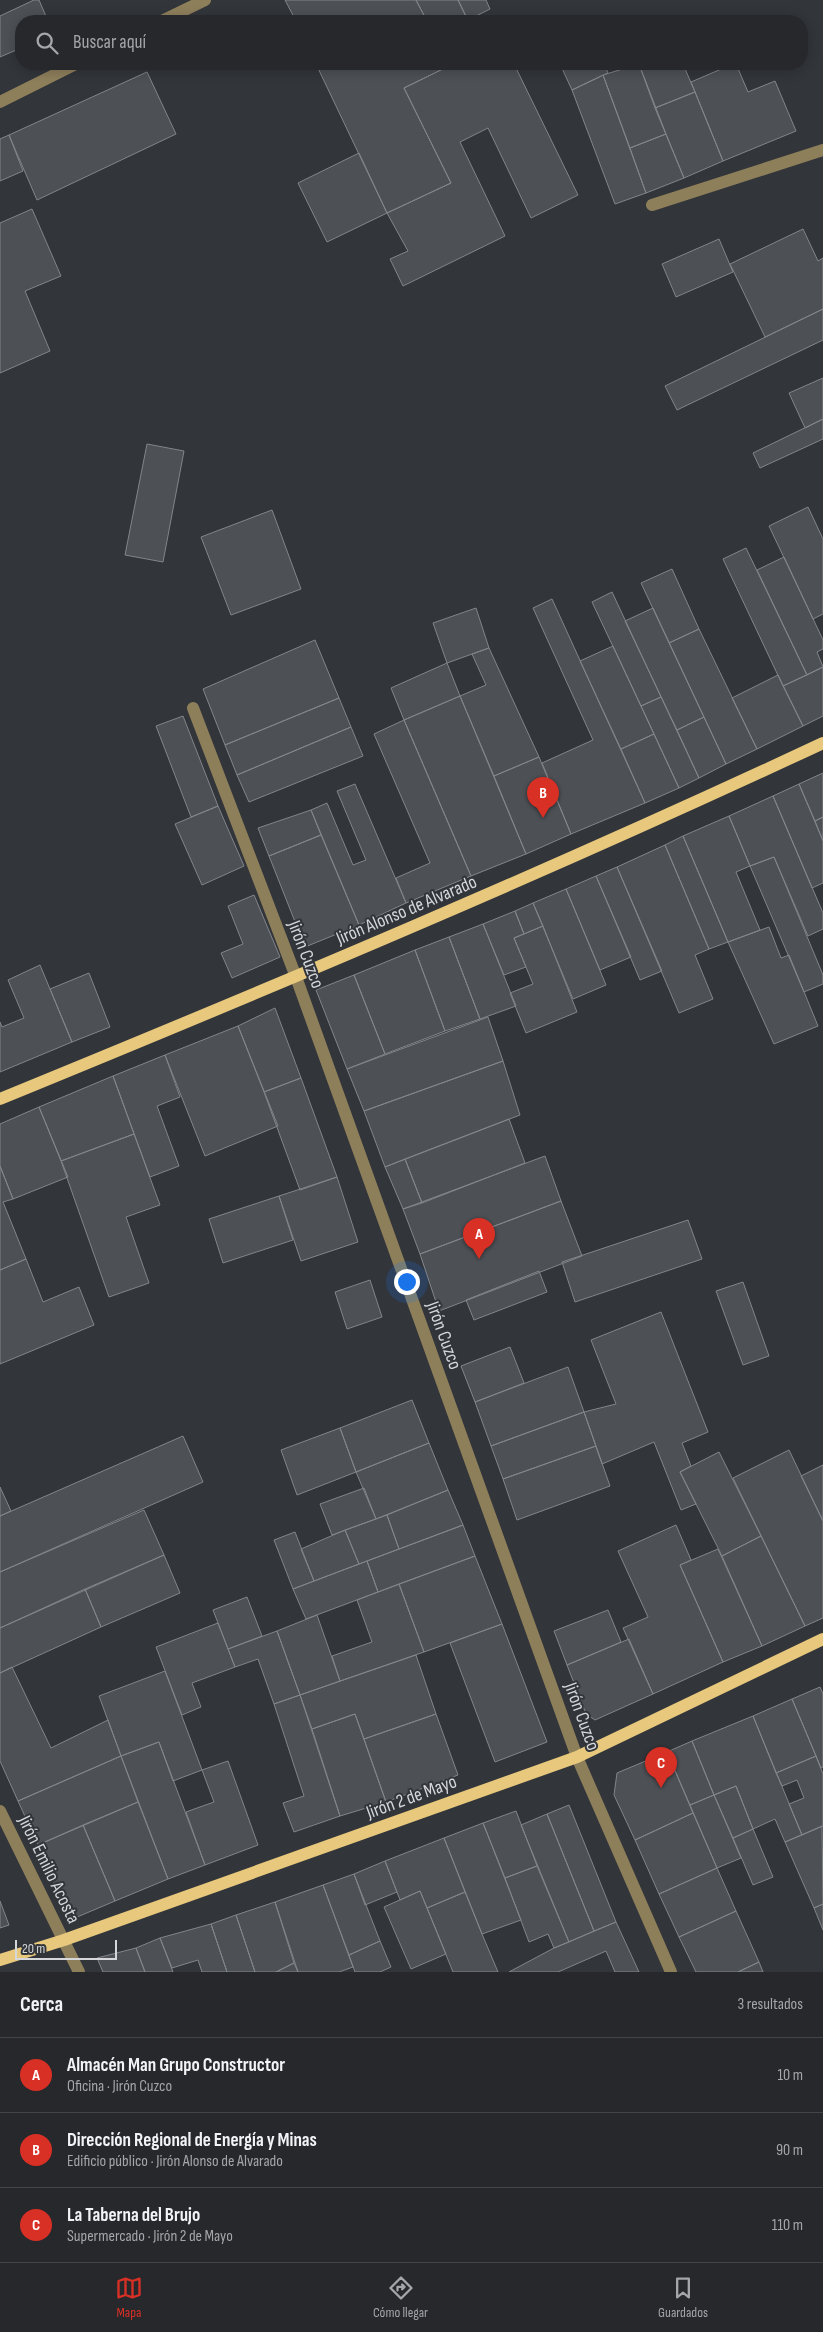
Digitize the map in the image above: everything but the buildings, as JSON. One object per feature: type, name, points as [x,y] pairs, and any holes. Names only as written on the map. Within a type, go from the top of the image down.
[{"type":"main road","name":"Jirón Alonso de Alvarado","points":[[0,1099],[296,978],[519,881],[823,743]]},
{"type":"main road","name":"Jirón 2 de Mayo","points":[[0,1960],[64,1940],[577,1757],[823,1639]]},
{"type":"street","points":[[174,15],[205,0]]},
{"type":"street","points":[[0,102],[64,70]]},
{"type":"street","points":[[652,205],[823,150]]},
{"type":"street","name":"Jirón Cuzco","points":[[193,708],[296,978],[577,1757],[671,1972]]},
{"type":"street","name":"Jirón Emilio Acosta","points":[[0,1810],[80,1972]]},
{"type":"place","name":"Dirección Regional de Energía y Minas","points":[[543,818]]},
{"type":"place","name":"Almacén Man Grupo Constructor","points":[[479,1259]]},
{"type":"place","name":"La Taberna del Brujo","points":[[661,1788]]}]
